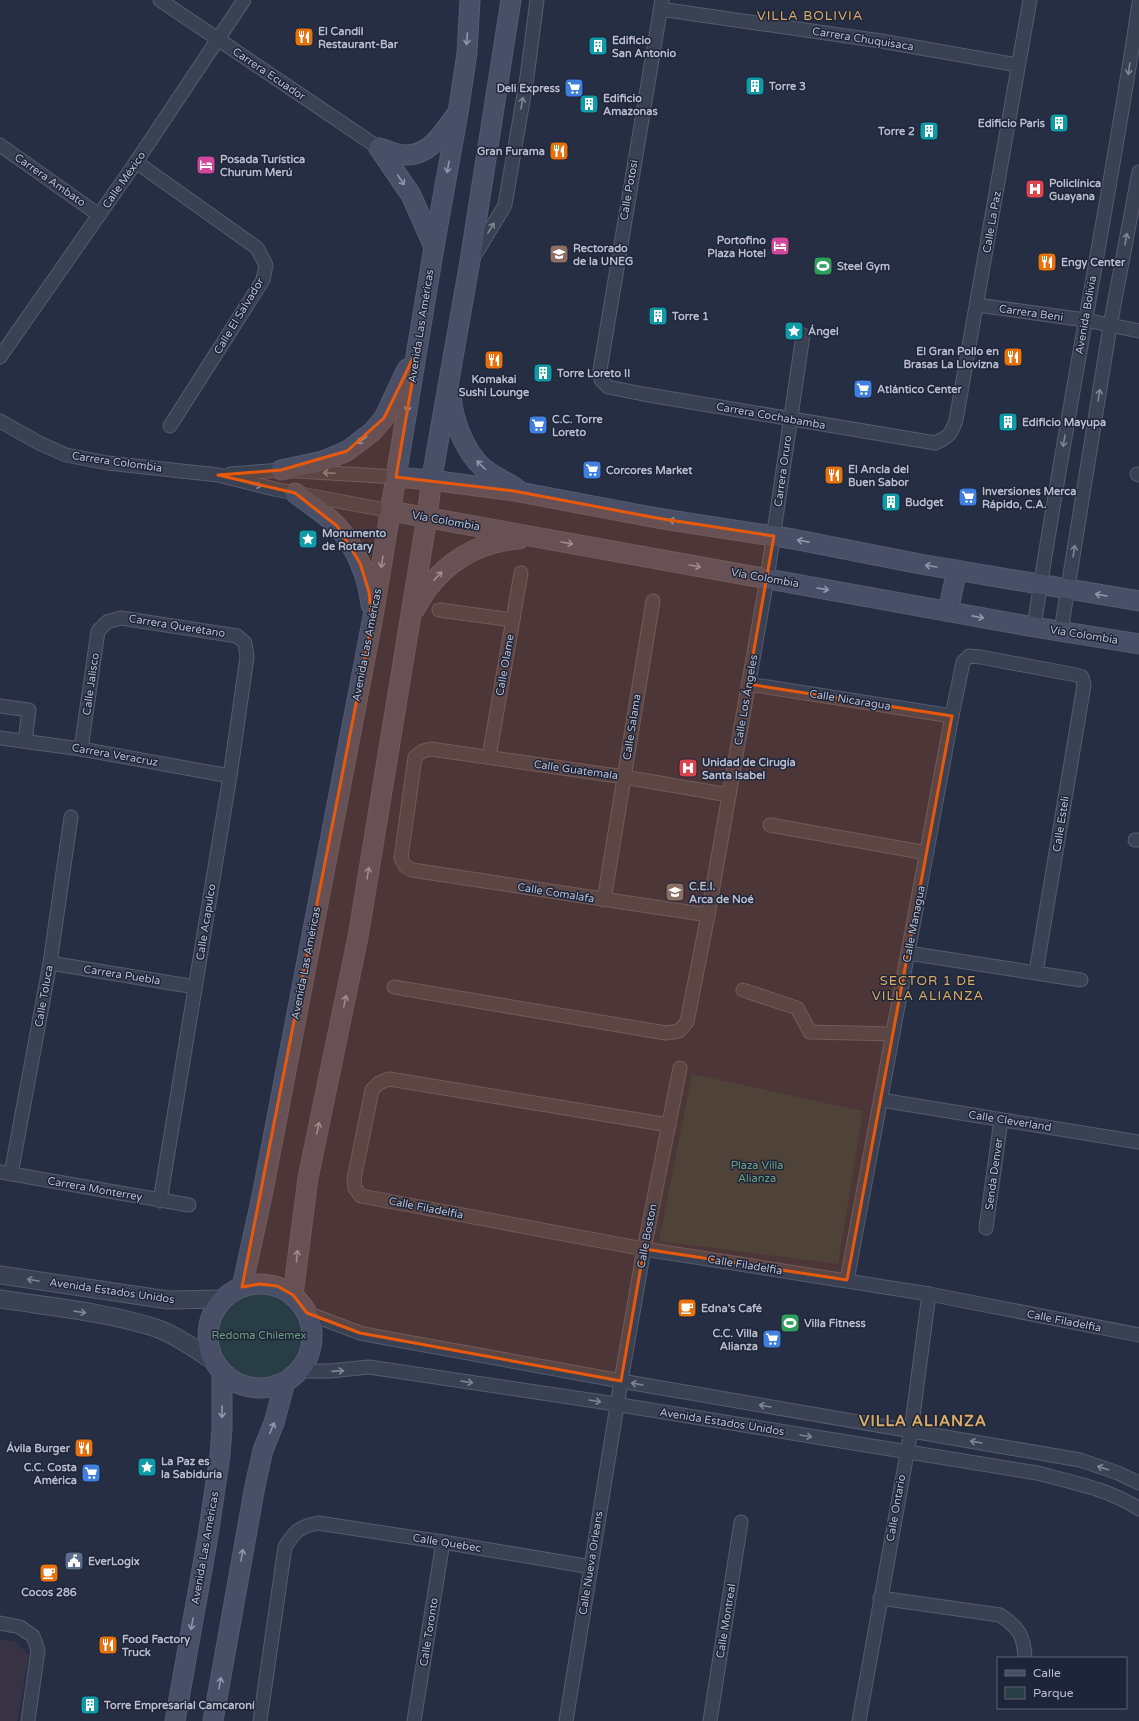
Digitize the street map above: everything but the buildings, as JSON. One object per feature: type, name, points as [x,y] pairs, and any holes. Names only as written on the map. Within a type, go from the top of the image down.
[{"type":"main road","name":"Avenida Las Américas","points":[[242,1287],[262,1196],[372,622],[434,247],[458,112],[467,53],[470,0]]},
{"type":"main road","points":[[293,1295],[308,1178],[358,937],[432,480],[470,260],[511,0]]},
{"type":"main road","points":[[379,148],[402,154],[415,155],[426,151],[439,138],[458,112]]},
{"type":"main road","points":[[379,148],[411,195],[434,247]]},
{"type":"main road","points":[[281,470],[323,461],[347,451],[372,432],[384,418],[418,348]]},
{"type":"main road","points":[[451,368],[452,405],[460,434],[474,457],[484,468],[525,494]]},
{"type":"main road","points":[[396,477],[432,480],[525,494],[657,518],[774,536],[1040,586],[1068,589],[1139,601]]},
{"type":"main road","points":[[295,493],[337,526],[350,544],[360,563],[369,592],[372,622]]},
{"type":"main road","name":"Vía Colombia","points":[[391,511],[1034,627],[1139,644]]},
{"type":"main road","points":[[409,621],[421,597],[445,569],[469,553],[487,545],[506,540],[539,538]]},
{"type":"main road","points":[[948,611],[957,570]]},
{"type":"main road","points":[[213,1721],[256,1479],[263,1450],[292,1377],[308,1357],[312,1341],[311,1324],[305,1308],[293,1295],[277,1286],[260,1284],[242,1287],[224,1299],[215,1308],[208,1325],[208,1342],[217,1366],[236,1383],[252,1388],[269,1388],[292,1377]]},
{"type":"main road","name":"Avenida Las Américas","points":[[175,1721],[218,1469],[222,1428],[217,1366]]},
{"type":"street","name":"Carrera Ecuador","points":[[160,0],[217,40],[379,148]]},
{"type":"street","name":"Calle México","points":[[0,357],[136,162],[244,0]]},
{"type":"street","points":[[470,260],[478,250],[505,205],[527,77],[537,0]]},
{"type":"street","name":"Calle La Paz","points":[[944,439],[952,432],[956,420],[1030,0]]},
{"type":"street","name":"Avenida Bolivia","points":[[1034,627],[1085,320],[1128,78],[1139,3]]},
{"type":"street","name":"Carrera Chuquisaca","points":[[661,5],[1018,65]]},
{"type":"street","name":"Calle Potosí","points":[[601,380],[601,362],[661,5]]},
{"type":"street","name":"Carrera Ambato","points":[[0,145],[99,215]]},
{"type":"street","name":"Calle El Salvador","points":[[136,162],[257,248],[266,266],[263,280],[170,426]]},
{"type":"street","points":[[1061,631],[1110,326],[1139,172]]},
{"type":"street","name":"Carrera Beni","points":[[977,305],[1085,320],[1139,331]]},
{"type":"street","name":"Carrera Oruro","points":[[767,579],[803,335]]},
{"type":"street","name":"Carrera Cochabamba","points":[[601,380],[608,387],[629,392],[924,442],[935,443],[944,439]]},
{"type":"street","name":"Carrera Colombia","points":[[0,421],[38,443],[66,455],[108,463],[218,475],[295,493],[391,511]]},
{"type":"street","name":"Carrera Colombia","points":[[218,475],[281,470],[396,477]]},
{"type":"street","name":"Calle Olame","points":[[489,757],[521,573]]},
{"type":"street","name":"Calle Los Ángeles","points":[[394,987],[666,1033],[679,1031],[687,1022],[708,915],[767,579]]},
{"type":"street","name":"Calle Salama","points":[[604,900],[653,601]]},
{"type":"street","points":[[439,610],[513,620]]},
{"type":"street","name":"Carrera Querétano","points":[[107,622],[122,618],[237,636],[245,643]]},
{"type":"street","name":"Calle Jalisco","points":[[81,748],[98,631],[107,622]]},
{"type":"street","name":"Calle Acapulco","points":[[160,1201],[230,776],[246,657],[245,643]]},
{"type":"street","name":"Calle Managua","points":[[847,1280],[963,662],[969,656],[981,656],[1082,677]]},
{"type":"street","name":"Calle Esteli","points":[[1036,972],[1084,685],[1082,677]]},
{"type":"street","name":"Calle Nicaragua","points":[[748,684],[952,716]]},
{"type":"street","points":[[0,706],[30,710],[25,741]]},
{"type":"street","name":"Carrera Veracruz","points":[[0,738],[81,748],[230,776]]},
{"type":"street","name":"Calle Guatemala","points":[[405,866],[401,858],[415,757],[423,751],[431,749],[624,777],[729,795]]},
{"type":"street","name":"Calle Toluca","points":[[6,1173],[50,963],[71,817]]},
{"type":"street","points":[[770,826],[927,853]]},
{"type":"street","name":"Calle Comalafa","points":[[405,866],[412,870],[708,915]]},
{"type":"street","points":[[908,953],[1081,980]]},
{"type":"street","name":"Carrera Puebla","points":[[50,963],[195,987]]},
{"type":"street","points":[[743,990],[797,1008],[810,1032],[893,1034]]},
{"type":"street","name":"Calle Boston","points":[[616,1405],[644,1249],[680,1068]]},
{"type":"street","name":"Calle Filadelfia","points":[[669,1125],[389,1079],[379,1083],[372,1090],[354,1179],[355,1188],[361,1196],[644,1249],[928,1294],[1139,1335]]},
{"type":"street","name":"Calle Cleverland","points":[[881,1100],[1139,1142]]},
{"type":"street","name":"Senda Denver","points":[[986,1228],[1001,1120]]},
{"type":"street","name":"Carrera Monterrey","points":[[6,1173],[189,1205]]},
{"type":"street","name":"Avenida Estados Unidos","points":[[0,1275],[168,1300],[224,1299]]},
{"type":"street","name":"Calle Ontario","points":[[859,1721],[910,1431],[928,1294]]},
{"type":"street","points":[[0,1299],[122,1319],[158,1329],[217,1366]]},
{"type":"street","name":"Avenida Estados Unidos","points":[[306,1313],[360,1333],[620,1381],[1080,1460],[1118,1473],[1139,1483]]},
{"type":"street","name":"Avenida Estados Unidos","points":[[292,1377],[369,1367],[616,1405],[1037,1473],[1094,1489],[1127,1501],[1139,1509]]},
{"type":"street","name":"Calle Nueva Orleans","points":[[566,1721],[616,1405]]},
{"type":"street","name":"Calle Montreal","points":[[710,1721],[741,1522]]},
{"type":"street","name":"Calle Quebec","points":[[260,1721],[285,1547],[293,1534],[303,1526],[318,1523],[591,1567]]},
{"type":"street","name":"Calle Toronto","points":[[414,1721],[443,1542]]},
{"type":"street","points":[[880,1598],[1000,1615],[1015,1625],[1024,1645],[1025,1657]]},
{"type":"street","points":[[0,1624],[20,1627],[33,1636],[38,1650],[28,1721]]},
{"type":"highlighted area","points":[[418,348],[396,477],[514,491],[657,518],[774,536],[748,684],[952,716],[847,1280],[644,1249],[621,1381],[360,1333],[307,1313],[293,1295],[277,1286],[260,1284],[242,1287],[372,622],[369,592],[360,563],[337,526],[295,493],[218,475],[281,470],[347,451],[384,418]]},
{"type":"shaded area","points":[[0,1639],[16,1642],[29,1655],[17,1721],[0,1721]]},
{"type":"green space","name":"Plaza Villa Alianza","points":[[692,1074],[863,1111],[838,1264],[659,1241]]},
{"type":"green space","name":"Redoma Chilemex","points":[[259,1292],[267,1293],[283,1299],[295,1311],[301,1327],[301,1343],[295,1359],[283,1371],[267,1377],[259,1378],[251,1377],[235,1371],[223,1359],[217,1343],[216,1335],[217,1327],[223,1311],[235,1299],[251,1293]]},
{"type":"place","name":"El Candil Restaurant-Bar","points":[[304,37]]},
{"type":"place","name":"Edificio San Antonio","points":[[598,46]]},
{"type":"place","name":"Torre 3","points":[[755,86]]},
{"type":"place","name":"Deli Express","points":[[574,88]]},
{"type":"place","name":"Edificio Amazonas","points":[[589,104]]},
{"type":"place","name":"Edificio Paris","points":[[1059,123]]},
{"type":"place","name":"Torre 2","points":[[929,131]]},
{"type":"place","name":"Gran Furama","points":[[559,151]]},
{"type":"place","name":"Posada Turística Churum Merú","points":[[206,165]]},
{"type":"place","name":"Policlínica Guayana","points":[[1035,189]]},
{"type":"place","name":"Portofino Plaza Hotel","points":[[780,246]]},
{"type":"place","name":"Rectorado de la UNEG","points":[[559,254]]},
{"type":"place","name":"Engy Center","points":[[1047,262]]},
{"type":"place","name":"Steel Gym","points":[[823,266]]},
{"type":"place","name":"Torre 1","points":[[658,316]]},
{"type":"place","name":"Ángel","points":[[794,331]]},
{"type":"place","name":"El Gran Pollo en Brasas La Llovizna","points":[[1013,357]]},
{"type":"place","name":"Komakai Sushi Lounge","points":[[494,360]]},
{"type":"place","name":"Torre Loreto II","points":[[543,373]]},
{"type":"place","name":"Atlántico Center","points":[[863,389]]},
{"type":"place","name":"Edificio Mayupa","points":[[1008,422]]},
{"type":"place","name":"C.C. Torre Loreto","points":[[538,425]]},
{"type":"place","name":"Corcores Market","points":[[592,470]]},
{"type":"place","name":"El Ancla del Buen Sabor","points":[[834,475]]},
{"type":"place","name":"Inversiones Merca Rápido, C.A.","points":[[968,497]]},
{"type":"place","name":"Budget","points":[[891,502]]},
{"type":"place","name":"Monumento de Rotary","points":[[308,539]]},
{"type":"place","name":"Unidad de Cirugía Santa Isabel","points":[[688,768]]},
{"type":"place","name":"C.E.I. Arca de Noé","points":[[675,892]]},
{"type":"place","name":"Edna's Café","points":[[687,1308]]},
{"type":"place","name":"Villa Fitness","points":[[790,1323]]},
{"type":"place","name":"C.C. Villa Alianza","points":[[772,1339]]},
{"type":"place","name":"Ávila Burger","points":[[84,1448]]},
{"type":"place","name":"La Paz es la Sabiduría","points":[[147,1467]]},
{"type":"place","name":"C.C. Costa América","points":[[91,1473]]},
{"type":"place","name":"EverLogix","points":[[74,1561]]},
{"type":"place","name":"Cocos 286","points":[[49,1573]]},
{"type":"place","name":"Food Factory Truck","points":[[108,1645]]},
{"type":"place","name":"Torre Empresarial Camcaroní","points":[[90,1705]]},
{"type":"district","name":"VILLA BOLIVIA","points":[[810,16]]},
{"type":"district","name":"SECTOR 1 DE VILLA ALIANZA","points":[[928,988]]},
{"type":"district","name":"VILLA ALIANZA","points":[[923,1421]]}]
